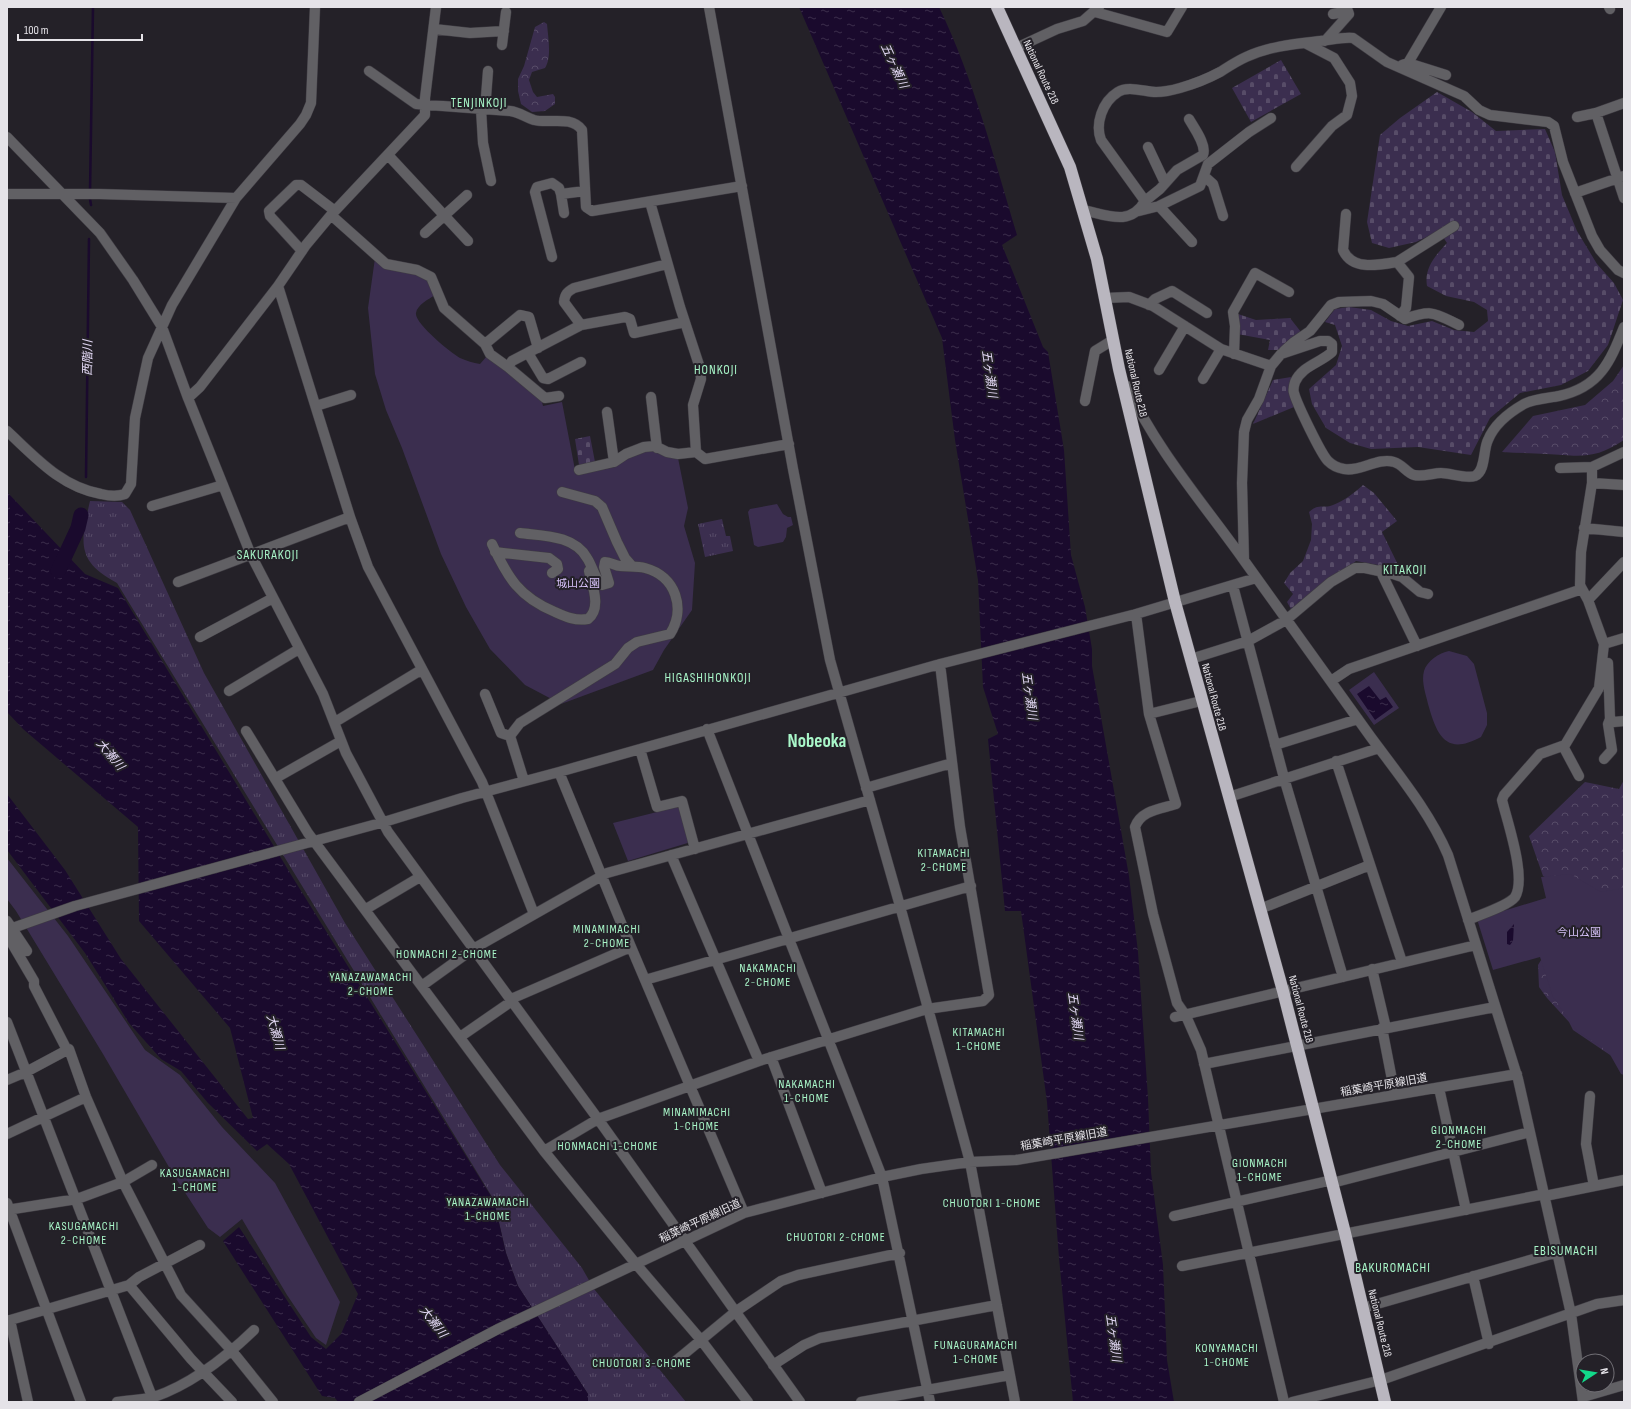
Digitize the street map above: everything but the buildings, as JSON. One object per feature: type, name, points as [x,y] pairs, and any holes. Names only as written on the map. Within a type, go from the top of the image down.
[{"type":"highway","name":"National Route 218","points":[[997,7],[1070,167],[1097,259],[1119,369],[1175,602],[1283,991],[1345,1233],[1385,1402]]},
{"type":"street","points":[[7,431],[40,462],[70,484],[93,493],[111,496],[125,494],[131,484],[135,418],[148,358],[172,304],[236,198],[300,124],[309,109],[313,93],[314,7]]},
{"type":"street","points":[[188,398],[200,387],[278,286],[302,251],[333,213],[425,115],[436,7]]},
{"type":"street","points":[[709,7],[788,444],[830,660],[900,906],[970,1162],[1015,1402]]},
{"type":"street","points":[[1016,48],[1057,29],[1083,20],[1097,10],[1167,32],[1182,7]]},
{"type":"street","points":[[1403,65],[1441,7]]},
{"type":"street","points":[[1325,41],[1349,14],[1348,12],[1344,11],[1334,14]]},
{"type":"street","points":[[502,45],[506,12]]},
{"type":"street","points":[[434,29],[470,33],[504,31]]},
{"type":"street","points":[[1144,200],[1101,140],[1098,132],[1098,123],[1104,109],[1111,98],[1119,91],[1129,89],[1157,92],[1189,85],[1218,73],[1245,57],[1266,49],[1353,38],[1387,62],[1446,75]]},
{"type":"street","points":[[1296,167],[1332,126],[1346,115],[1352,96],[1350,83],[1334,58],[1305,43]]},
{"type":"street","points":[[1403,65],[1464,96],[1479,110],[1490,114],[1548,122],[1554,126],[1563,162],[1600,250],[1618,270],[1624,273]]},
{"type":"street","points":[[369,71],[416,104],[425,106],[520,112],[534,120],[563,121],[578,125],[582,130],[586,206],[592,211],[742,186]]},
{"type":"street","points":[[488,72],[483,109],[483,144],[491,181]]},
{"type":"street","points":[[1576,117],[1596,113],[1624,103]]},
{"type":"street","points":[[1596,113],[1621,177],[1624,198]]},
{"type":"street","points":[[1083,210],[1119,218],[1159,206],[1200,186],[1208,164],[1249,132],[1271,118]]},
{"type":"street","points":[[1139,211],[1144,200],[1178,170],[1203,155],[1204,152],[1189,119]]},
{"type":"street","points":[[7,137],[100,234],[134,280],[162,327],[188,398],[251,555],[323,694],[341,741],[388,832],[598,1119],[800,1402]]},
{"type":"street","points":[[1148,146],[1165,183]]},
{"type":"street","points":[[388,155],[468,241]]},
{"type":"street","points":[[1204,176],[1213,184],[1223,216]]},
{"type":"street","points":[[1575,193],[1621,177]]},
{"type":"street","points":[[552,257],[535,192],[537,187],[552,183],[559,188],[564,213]]},
{"type":"street","points":[[302,251],[270,216],[269,211],[296,185],[301,185],[333,213],[386,264],[417,270],[431,277],[444,308],[485,344],[490,354],[545,398],[559,396]]},
{"type":"street","points":[[561,194],[586,191]]},
{"type":"street","points":[[7,194],[99,194],[236,198]]},
{"type":"street","points":[[425,233],[468,195]]},
{"type":"street","points":[[650,202],[701,378],[693,405],[696,452]]},
{"type":"street","points":[[1159,206],[1192,242]]},
{"type":"street","points":[[1346,214],[1343,250],[1350,260],[1367,265],[1397,262],[1454,226]]},
{"type":"street","points":[[1397,262],[1409,276],[1410,280],[1406,308],[1400,316]]},
{"type":"street","points":[[582,325],[564,302],[567,292],[574,288],[667,264]]},
{"type":"street","points":[[1234,354],[1235,326],[1233,312],[1255,273],[1289,292]]},
{"type":"street","points":[[278,286],[350,517],[368,566],[485,791],[534,914]]},
{"type":"street","points":[[1149,305],[1155,299],[1172,291],[1207,313]]},
{"type":"street","points":[[1105,298],[1129,297],[1149,305],[1186,326],[1221,349],[1271,366]]},
{"type":"street","points":[[1244,560],[1242,483],[1244,432],[1247,420],[1266,383],[1271,366],[1281,354],[1294,342],[1310,332],[1331,305],[1339,302],[1371,301],[1383,304],[1406,319],[1425,312],[1438,315],[1459,325]]},
{"type":"street","points":[[485,344],[520,315],[525,315],[529,317],[533,350],[543,378],[548,379],[581,362]]},
{"type":"street","points":[[508,367],[512,361],[582,325],[625,316],[630,319],[634,333],[685,322]]},
{"type":"street","points":[[1159,370],[1186,326]]},
{"type":"street","points":[[1281,354],[1320,341],[1328,341],[1332,344],[1332,352],[1302,371],[1294,383],[1294,392],[1299,407],[1327,461],[1336,467],[1345,469],[1383,461],[1393,461],[1414,475],[1441,473],[1475,476],[1479,472],[1483,463],[1487,441],[1494,429],[1512,412],[1526,403],[1575,392],[1585,387],[1600,374],[1610,362],[1624,327]]},
{"type":"street","points":[[1085,402],[1095,351],[1113,340]]},
{"type":"street","points":[[1203,379],[1221,349]]},
{"type":"street","points":[[1119,369],[1138,411],[1156,438],[1431,821],[1440,838],[1448,855],[1517,1074],[1571,1314],[1581,1400],[1624,1385]]},
{"type":"street","points":[[316,406],[351,395]]},
{"type":"street","points":[[650,397],[658,448]]},
{"type":"street","points":[[607,412],[614,462]]},
{"type":"street","points":[[1134,434],[1156,438]]},
{"type":"street","points":[[579,470],[614,462],[626,454],[638,449],[655,446],[668,452],[678,454],[696,452],[705,459],[788,444]]},
{"type":"street","points":[[1560,468],[1592,467],[1624,452]]},
{"type":"street","points":[[1468,920],[1506,904],[1514,898],[1519,887],[1517,868],[1502,800],[1504,795],[1540,754],[1562,746],[1569,739],[1600,688],[1604,644],[1588,600],[1580,585],[1581,552],[1592,482],[1592,467]]},
{"type":"street","points":[[1592,482],[1624,485]]},
{"type":"street","points":[[152,506],[223,485]]},
{"type":"street","points":[[562,492],[595,502],[602,507],[616,542],[632,566]]},
{"type":"street","points":[[178,582],[350,517]]},
{"type":"street","points":[[1584,528],[1624,532]]},
{"type":"street","points":[[510,736],[520,723],[615,664],[628,648],[637,642],[670,634],[675,627],[679,607],[675,591],[660,575],[646,568],[618,566],[605,562],[604,567],[609,583],[602,585],[597,581],[582,550],[571,542],[520,533]]},
{"type":"street","points":[[552,573],[558,569],[557,564],[549,558],[494,548],[509,578],[527,598],[553,611],[580,620],[590,617],[593,613],[595,601],[588,566],[582,550]]},
{"type":"street","points":[[1588,600],[1624,562]]},
{"type":"street","points":[[1191,660],[1248,641],[1286,620],[1331,582],[1349,570],[1355,568],[1380,570],[1402,577],[1420,592],[1428,594]]},
{"type":"street","points":[[1380,570],[1417,646]]},
{"type":"street","points":[[10,928],[75,906],[314,839],[384,822],[485,791],[524,782],[838,692],[940,664],[1136,614],[1256,578]]},
{"type":"street","points":[[1232,586],[1284,778],[1343,976]]},
{"type":"street","points":[[1331,681],[1349,669],[1582,590]]},
{"type":"street","points":[[200,637],[273,598]]},
{"type":"street","points":[[1136,614],[1149,714],[1176,804],[1145,814],[1138,819],[1135,827],[1155,921],[1177,1003],[1186,1016],[1201,1050],[1284,1402]]},
{"type":"street","points":[[1604,644],[1624,638]]},
{"type":"street","points":[[229,691],[299,649]]},
{"type":"street","points":[[1603,655],[1608,663],[1610,719],[1608,724],[1612,750],[1604,759]]},
{"type":"street","points":[[544,1151],[598,1119],[759,1061],[928,1009],[983,1001],[989,995],[960,827],[940,664]]},
{"type":"street","points":[[335,722],[421,670]]},
{"type":"street","points":[[485,694],[501,733],[510,736]]},
{"type":"street","points":[[1149,714],[1201,700]]},
{"type":"street","points":[[1275,744],[1358,719]]},
{"type":"street","points":[[1610,719],[1614,722],[1624,721]]},
{"type":"street","points":[[707,729],[882,1177],[900,1253],[930,1402]]},
{"type":"street","points":[[246,731],[276,778],[308,833],[423,985],[544,1151],[636,1264],[701,1340],[748,1402]]},
{"type":"street","points":[[510,736],[524,782]]},
{"type":"street","points":[[276,778],[341,741]]},
{"type":"street","points":[[1562,746],[1579,776]]},
{"type":"street","points":[[1229,797],[1379,748]]},
{"type":"street","points":[[640,749],[657,807],[682,801],[695,849]]},
{"type":"street","points":[[1336,762],[1402,962]]},
{"type":"street","points":[[866,788],[952,763]]},
{"type":"street","points":[[559,772],[631,947],[744,1213]]},
{"type":"street","points":[[423,985],[474,949],[602,876],[670,855],[870,800]]},
{"type":"street","points":[[670,855],[759,1061]]},
{"type":"street","points":[[1260,909],[1370,865]]},
{"type":"street","points":[[366,909],[420,877]]},
{"type":"street","points":[[645,980],[716,961],[971,886]]},
{"type":"street","points":[[10,928],[27,951]]},
{"type":"street","points":[[10,928],[34,981],[34,986],[67,1050],[69,1049],[86,1097],[123,1182],[181,1295],[232,1351],[274,1402]]},
{"type":"street","points":[[1175,1017],[1186,1016],[1343,976],[1476,945]]},
{"type":"street","points":[[460,1037],[511,1000],[631,947]]},
{"type":"street","points":[[1372,969],[1384,1028],[1395,1095]]},
{"type":"street","points":[[1204,1064],[1495,1007]]},
{"type":"street","points":[[7,1022],[77,1199],[153,1400]]},
{"type":"street","points":[[7,1080],[26,1072],[67,1050]]},
{"type":"street","points":[[771,1057],[822,1193]]},
{"type":"street","name":"稲葉崎平原線旧道","points":[[359,1402],[498,1329],[744,1213],[882,1177],[970,1162],[1016,1160],[1156,1134],[1313,1110],[1517,1074]]},
{"type":"street","points":[[1439,1088],[1466,1210]]},
{"type":"street","points":[[1590,1096],[1586,1144],[1594,1186]]},
{"type":"street","points":[[7,1134],[86,1097]]},
{"type":"street","points":[[1174,1216],[1453,1153],[1530,1132]]},
{"type":"street","points":[[81,1402],[48,1309],[8,1207],[77,1199],[123,1182],[152,1165]]},
{"type":"street","points":[[1182,1266],[1345,1233],[1624,1180]]},
{"type":"street","points":[[28,1402],[9,1320],[130,1285],[139,1277],[200,1245]]},
{"type":"street","points":[[1363,1308],[1558,1252]]},
{"type":"street","points":[[672,1364],[735,1312],[781,1281],[798,1275],[900,1253]]},
{"type":"street","points":[[1473,1276],[1489,1344]]},
{"type":"street","points":[[130,1285],[203,1372],[232,1402]]},
{"type":"street","points":[[1292,1402],[1381,1380],[1489,1344],[1597,1304],[1624,1300]]},
{"type":"street","points":[[773,1365],[804,1345],[820,1338],[997,1305]]},
{"type":"street","points":[[117,1402],[153,1400],[203,1372],[232,1351],[254,1330]]},
{"type":"street","points":[[861,1402],[1010,1375]]},
{"type":"green space","points":[[544,22],[547,24],[549,41],[547,63],[545,68],[532,72],[529,80],[533,92],[537,97],[553,94],[555,97],[555,104],[545,111],[532,112],[521,104],[518,91],[518,79],[524,66],[535,27]]},
{"type":"green space","points":[[1281,60],[1301,94],[1251,122],[1232,88]]},
{"type":"green space","points":[[1437,92],[1472,112],[1496,131],[1545,129],[1555,152],[1562,195],[1577,231],[1597,264],[1614,283],[1623,300],[1608,345],[1588,371],[1561,385],[1520,393],[1490,418],[1471,455],[1418,447],[1371,449],[1350,443],[1326,428],[1312,404],[1309,389],[1336,365],[1342,346],[1335,325],[1325,322],[1335,309],[1349,307],[1371,310],[1391,321],[1408,326],[1432,321],[1454,330],[1474,332],[1488,321],[1487,310],[1474,302],[1446,296],[1427,286],[1427,274],[1431,263],[1447,243],[1439,231],[1416,242],[1389,248],[1372,243],[1367,222],[1380,135],[1400,118]]},
{"type":"green space","name":"城山公園","points":[[375,258],[425,275],[435,295],[419,307],[416,313],[417,318],[434,337],[449,350],[460,358],[480,364],[487,356],[541,398],[543,406],[562,402],[576,475],[615,467],[636,451],[651,449],[678,458],[688,508],[684,526],[695,563],[692,610],[664,650],[653,670],[561,704],[525,685],[490,649],[466,607],[441,554],[402,448],[386,410],[375,374],[368,308]]},
{"type":"green space","points":[[1238,314],[1256,320],[1290,318],[1301,332],[1279,350],[1268,350],[1270,340],[1237,334]]},
{"type":"green space","points":[[1624,365],[1624,440],[1604,451],[1595,454],[1578,456],[1502,452],[1533,416],[1585,405],[1613,381]]},
{"type":"green space","points":[[1291,377],[1289,391],[1294,407],[1253,424],[1273,380]]},
{"type":"green space","points":[[590,436],[595,462],[579,465],[575,439]]},
{"type":"green space","points":[[1363,485],[1374,493],[1397,521],[1382,532],[1402,573],[1389,567],[1356,561],[1292,611],[1287,602],[1293,594],[1284,583],[1290,573],[1303,561],[1311,540],[1312,524],[1309,512],[1318,507],[1330,506],[1337,503]]},
{"type":"green space","points":[[90,501],[122,502],[130,510],[204,673],[345,923],[500,1165],[582,1268],[594,1289],[686,1402],[588,1402],[588,1394],[518,1286],[506,1253],[494,1200],[117,583],[103,575],[94,567],[88,558],[84,549],[84,539]]},
{"type":"green space","points":[[777,504],[783,514],[791,517],[793,525],[787,528],[786,537],[783,542],[758,547],[754,545],[748,512],[750,509]]},
{"type":"green space","points":[[722,519],[726,536],[730,536],[733,551],[705,557],[698,524]]},
{"type":"green space","points":[[1449,651],[1467,656],[1474,664],[1487,713],[1487,725],[1481,737],[1459,744],[1451,743],[1445,740],[1439,734],[1431,715],[1423,684],[1424,671],[1428,664],[1437,656]]},
{"type":"green space","points":[[1374,672],[1399,708],[1374,725],[1349,690]]},
{"type":"green space","points":[[1624,780],[1624,955],[1613,1057],[1573,1030],[1569,1022],[1539,987],[1538,965],[1546,952],[1554,882],[1543,876],[1529,836],[1585,782],[1619,789]]},
{"type":"green space","points":[[681,806],[691,842],[628,861],[613,823]]},
{"type":"green space","points":[[7,858],[68,936],[145,1050],[180,1075],[222,1127],[275,1183],[340,1302],[326,1345],[316,1338],[287,1295],[242,1219],[220,1237],[208,1228],[173,1174],[103,1054],[16,911],[7,899]]},
{"type":"green space","name":"今山公園","points":[[1570,874],[1601,892],[1624,888],[1624,1075],[1621,1074],[1608,1051],[1577,1031],[1553,997],[1540,957],[1493,970],[1477,919],[1546,898],[1541,877]]},
{"type":"water","name":"五ヶ瀬川","points":[[799,7],[939,7],[963,63],[973,91],[1017,235],[1002,245],[1043,347],[1048,352],[1064,450],[1071,555],[1085,607],[1092,649],[1092,666],[1129,876],[1138,952],[1148,1098],[1151,1172],[1163,1265],[1167,1360],[1174,1402],[1073,1402],[1059,1258],[1047,1102],[1021,911],[1005,911],[988,739],[998,734],[983,687],[978,580],[955,440],[942,338]]},
{"type":"water","name":"大瀬川","points":[[7,492],[85,574],[118,588],[293,878],[494,1201],[506,1253],[518,1286],[588,1394],[588,1402],[338,1402],[335,1398],[322,1396],[223,1241],[239,1227],[311,1337],[326,1349],[341,1334],[358,1294],[289,1164],[267,1144],[257,1151],[208,1103],[181,1071],[161,1059],[129,1023],[85,953],[7,850],[7,794],[65,870],[121,959],[248,1119],[253,1118],[230,1028],[139,921],[138,827],[23,729],[7,712]]},
{"type":"water","points":[[1369,686],[1380,700],[1386,697],[1393,707],[1375,720],[1357,694]]},
{"type":"water","points":[[1514,924],[1513,941],[1510,945],[1507,944],[1507,932]]},
{"type":"waterway","points":[[90,192],[93,7]]},
{"type":"waterway","points":[[90,199],[91,205]]},
{"type":"waterway","name":"西階川","points":[[86,477],[89,239]]},
{"type":"waterway","name":"西階川","points":[[58,571],[78,528],[81,515]]},
{"type":"district","name":"TENJINKOJI","points":[[479,103]]},
{"type":"district","name":"HONKOJI","points":[[716,370]]},
{"type":"district","name":"SAKURAKOJI","points":[[268,555]]},
{"type":"district","name":"KITAKOJI","points":[[1405,570]]},
{"type":"district","name":"HIGASHIHONKOJI","points":[[708,678]]},
{"type":"district","name":"Nobeoka","points":[[817,741]]},
{"type":"district","name":"KITAMACHI 2-CHOME","points":[[944,860]]},
{"type":"district","name":"MINAMIMACHI 2-CHOME","points":[[607,936]]},
{"type":"district","name":"HONMACHI 2-CHOME","points":[[447,954]]},
{"type":"district","name":"NAKAMACHI 2-CHOME","points":[[768,975]]},
{"type":"district","name":"YANAZAWAMACHI 2-CHOME","points":[[371,984]]},
{"type":"district","name":"KITAMACHI 1-CHOME","points":[[979,1039]]},
{"type":"district","name":"NAKAMACHI 1-CHOME","points":[[807,1091]]},
{"type":"district","name":"MINAMIMACHI 1-CHOME","points":[[697,1119]]},
{"type":"district","name":"GIONMACHI 2-CHOME","points":[[1459,1137]]},
{"type":"district","name":"HONMACHI 1-CHOME","points":[[608,1146]]},
{"type":"district","name":"GIONMACHI 1-CHOME","points":[[1260,1170]]},
{"type":"district","name":"KASUGAMACHI 1-CHOME","points":[[195,1180]]},
{"type":"district","name":"CHUOTORI 1-CHOME","points":[[992,1203]]},
{"type":"district","name":"YANAZAWAMACHI 1-CHOME","points":[[488,1209]]},
{"type":"district","name":"KASUGAMACHI 2-CHOME","points":[[84,1233]]},
{"type":"district","name":"CHUOTORI 2-CHOME","points":[[836,1237]]},
{"type":"district","name":"EBISUMACHI","points":[[1566,1251]]},
{"type":"district","name":"BAKUROMACHI","points":[[1393,1268]]},
{"type":"district","name":"FUNAGURAMACHI 1-CHOME","points":[[976,1352]]},
{"type":"district","name":"KONYAMACHI 1-CHOME","points":[[1227,1355]]},
{"type":"district","name":"CHUOTORI 3-CHOME","points":[[642,1363]]}]
